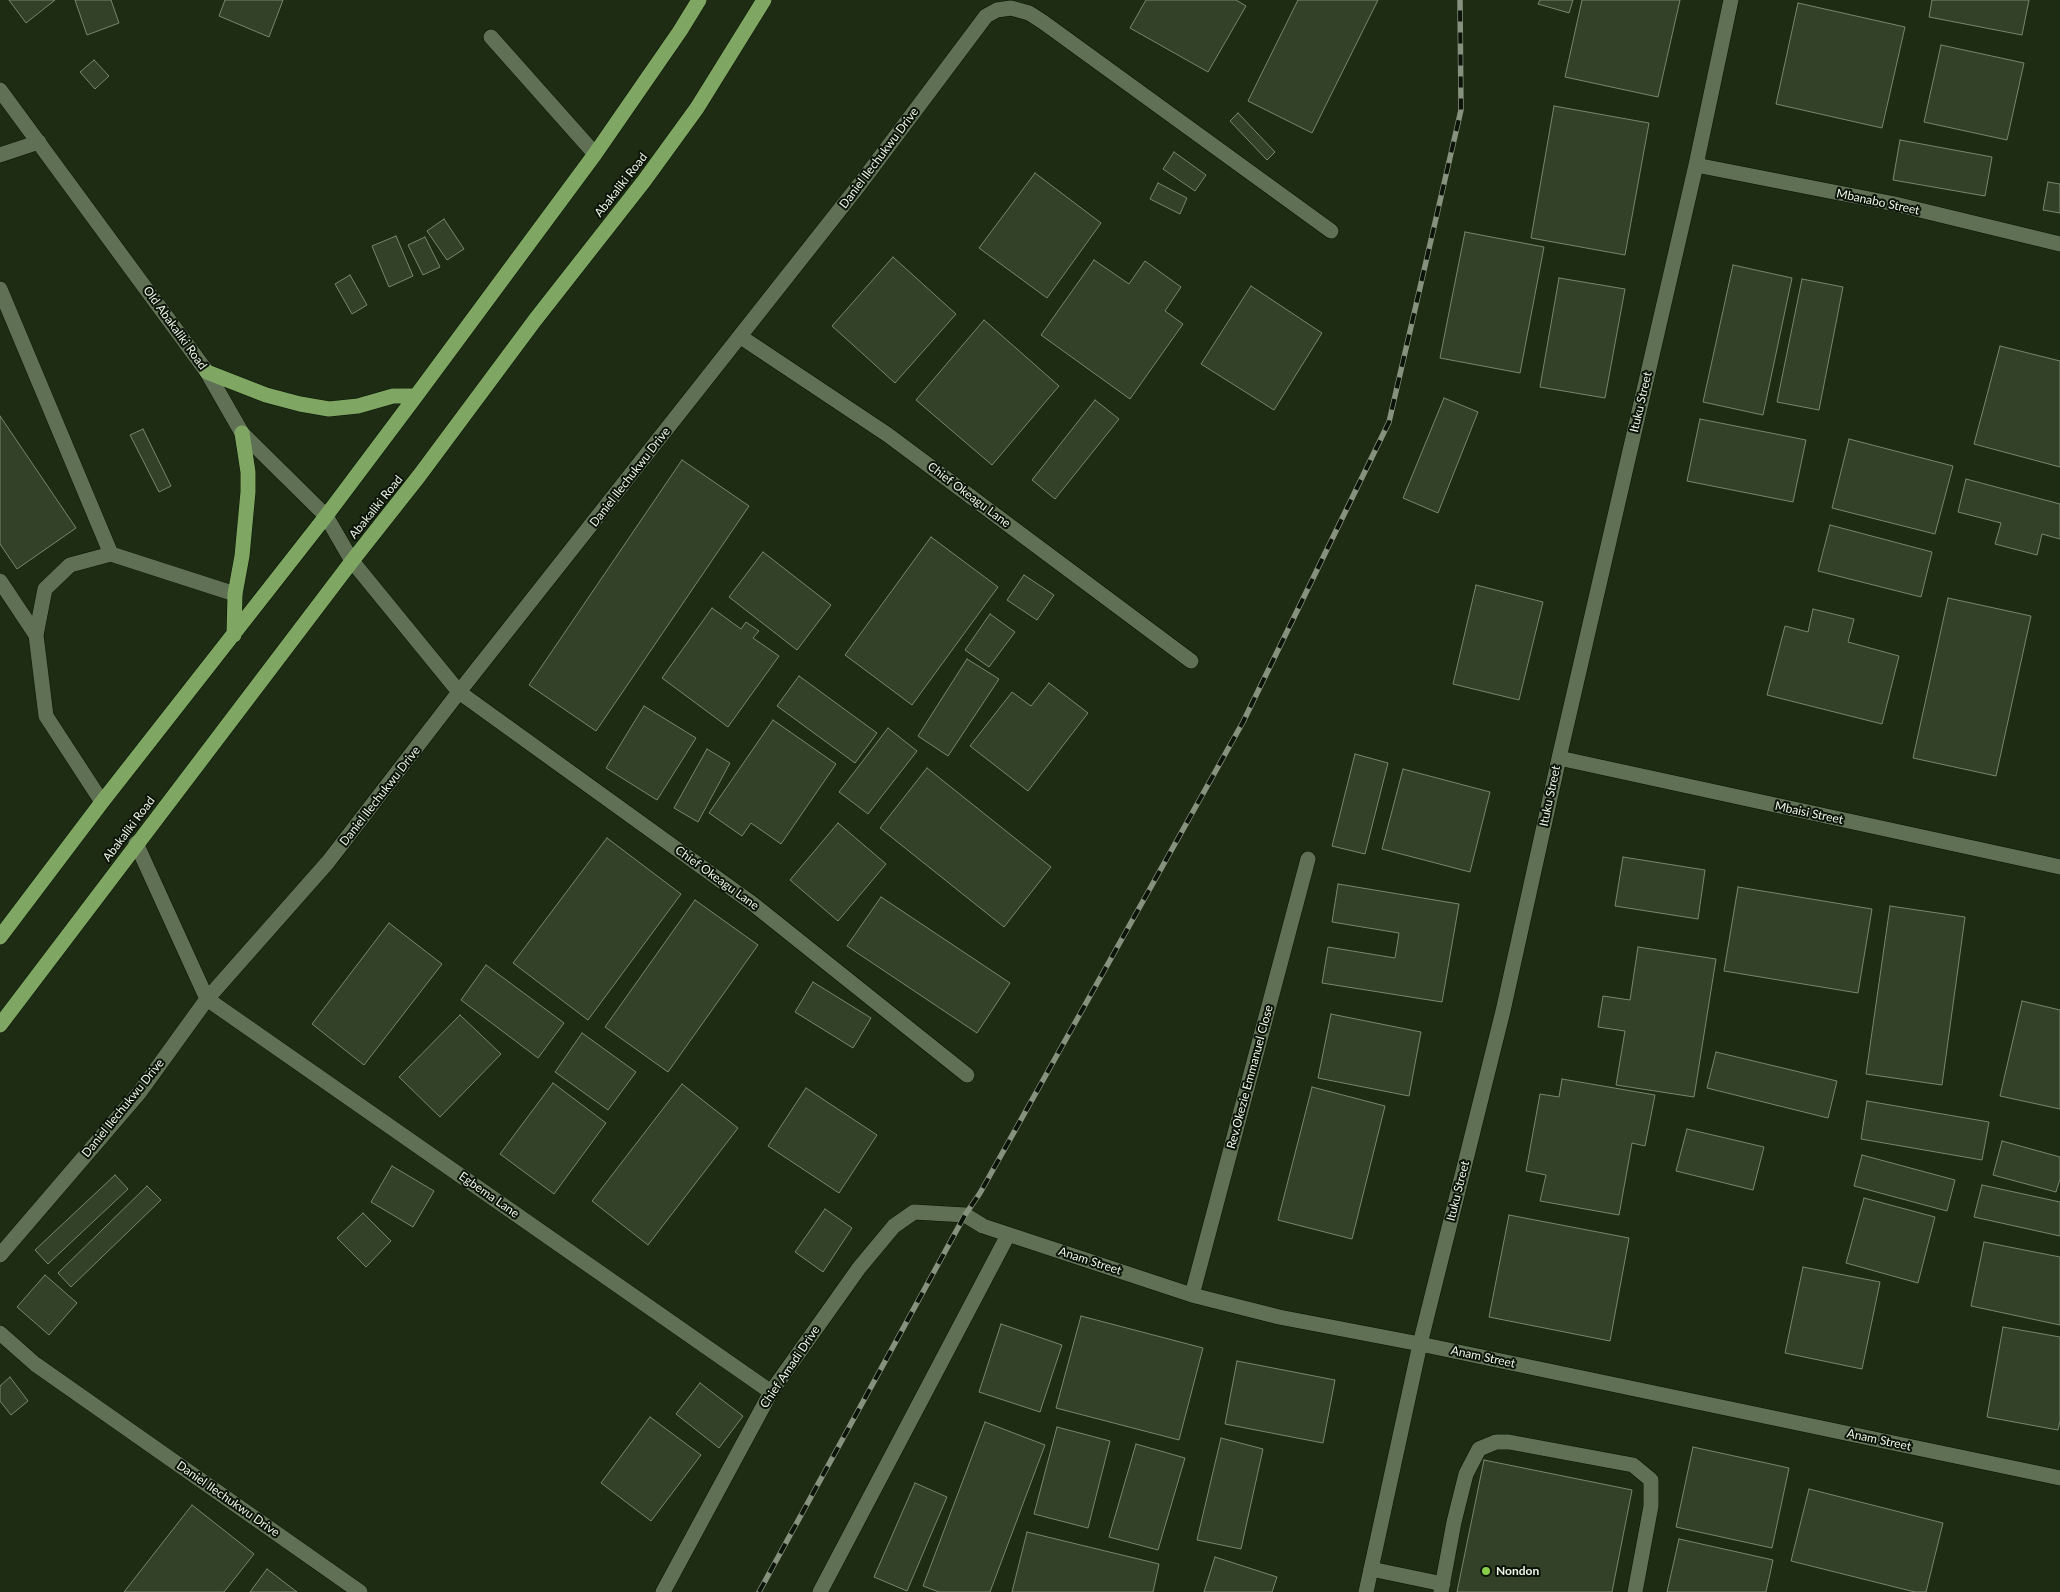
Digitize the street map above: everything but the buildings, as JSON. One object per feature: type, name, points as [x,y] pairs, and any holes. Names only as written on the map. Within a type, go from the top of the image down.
[{"type":"highway","points":[[0,937],[102,802],[326,516],[416,396],[595,154],[680,31],[699,0]]},
{"type":"highway","name":"Abakaliki Road","points":[[0,1025],[136,843],[419,476],[535,320],[649,174],[697,108],[764,0]]},
{"type":"highway","points":[[207,372],[266,394],[300,404],[329,409],[358,406],[393,396],[416,396]]},
{"type":"highway","points":[[234,635],[235,594],[242,556],[248,492],[248,472],[242,433]]},
{"type":"street","name":"Ituku Street","points":[[1366,1592],[1420,1344],[1503,1012],[1559,758],[1696,165],[1731,0]]},
{"type":"street","name":"Daniel Ilechukwu Drive","points":[[0,1254],[139,1093],[207,999],[328,862],[459,692],[860,184],[986,16],[997,10],[1011,8],[1029,13],[1331,232]]},
{"type":"street","points":[[491,37],[595,154]]},
{"type":"street","name":"Old Abakaliki Road","points":[[0,90],[207,372],[242,433],[326,516],[352,561]]},
{"type":"street","points":[[0,155],[39,142]]},
{"type":"street","name":"Mbanabo Street","points":[[1696,165],[1895,204],[2060,244]]},
{"type":"street","points":[[0,290],[110,554]]},
{"type":"street","name":"Chief Okeagu Lane","points":[[741,337],[888,435],[1191,661]]},
{"type":"street","points":[[102,802],[46,716],[36,635],[45,589],[70,566],[110,554],[235,594]]},
{"type":"street","name":"Chief Okeagu Lane","points":[[352,561],[459,692],[753,904],[967,1075]]},
{"type":"street","points":[[0,581],[36,635]]},
{"type":"street","name":"Mbaisi Street","points":[[1559,758],[2060,867]]},
{"type":"street","points":[[136,843],[207,999]]},
{"type":"street","name":"Rev.Okezie Emmanuel Close","points":[[1192,1295],[1308,859]]},
{"type":"street","name":"Egbema Lane","points":[[207,999],[771,1392]]},
{"type":"street","name":"Anam Street","points":[[914,1212],[964,1215],[984,1226],[1008,1235],[1192,1295],[1279,1317],[1420,1344],[2060,1478]]},
{"type":"street","name":"Chief Amadi Drive","points":[[664,1592],[771,1392],[858,1268],[894,1226],[914,1212]]},
{"type":"street","points":[[825,1591],[1008,1235]]},
{"type":"street","name":"Daniel Ilechukwu Drive","points":[[0,1333],[35,1364],[360,1592]]},
{"type":"street","points":[[1371,1569],[1442,1588],[1454,1522],[1466,1474],[1479,1449],[1496,1442],[1509,1442],[1633,1464],[1651,1480],[1651,1506],[1635,1592]]},
{"type":"railway","points":[[759,1592],[965,1215],[980,1193],[1243,722],[1389,422],[1461,110],[1460,0]]},
{"type":"place","name":"Nondon","points":[[1486,1571]]}]
